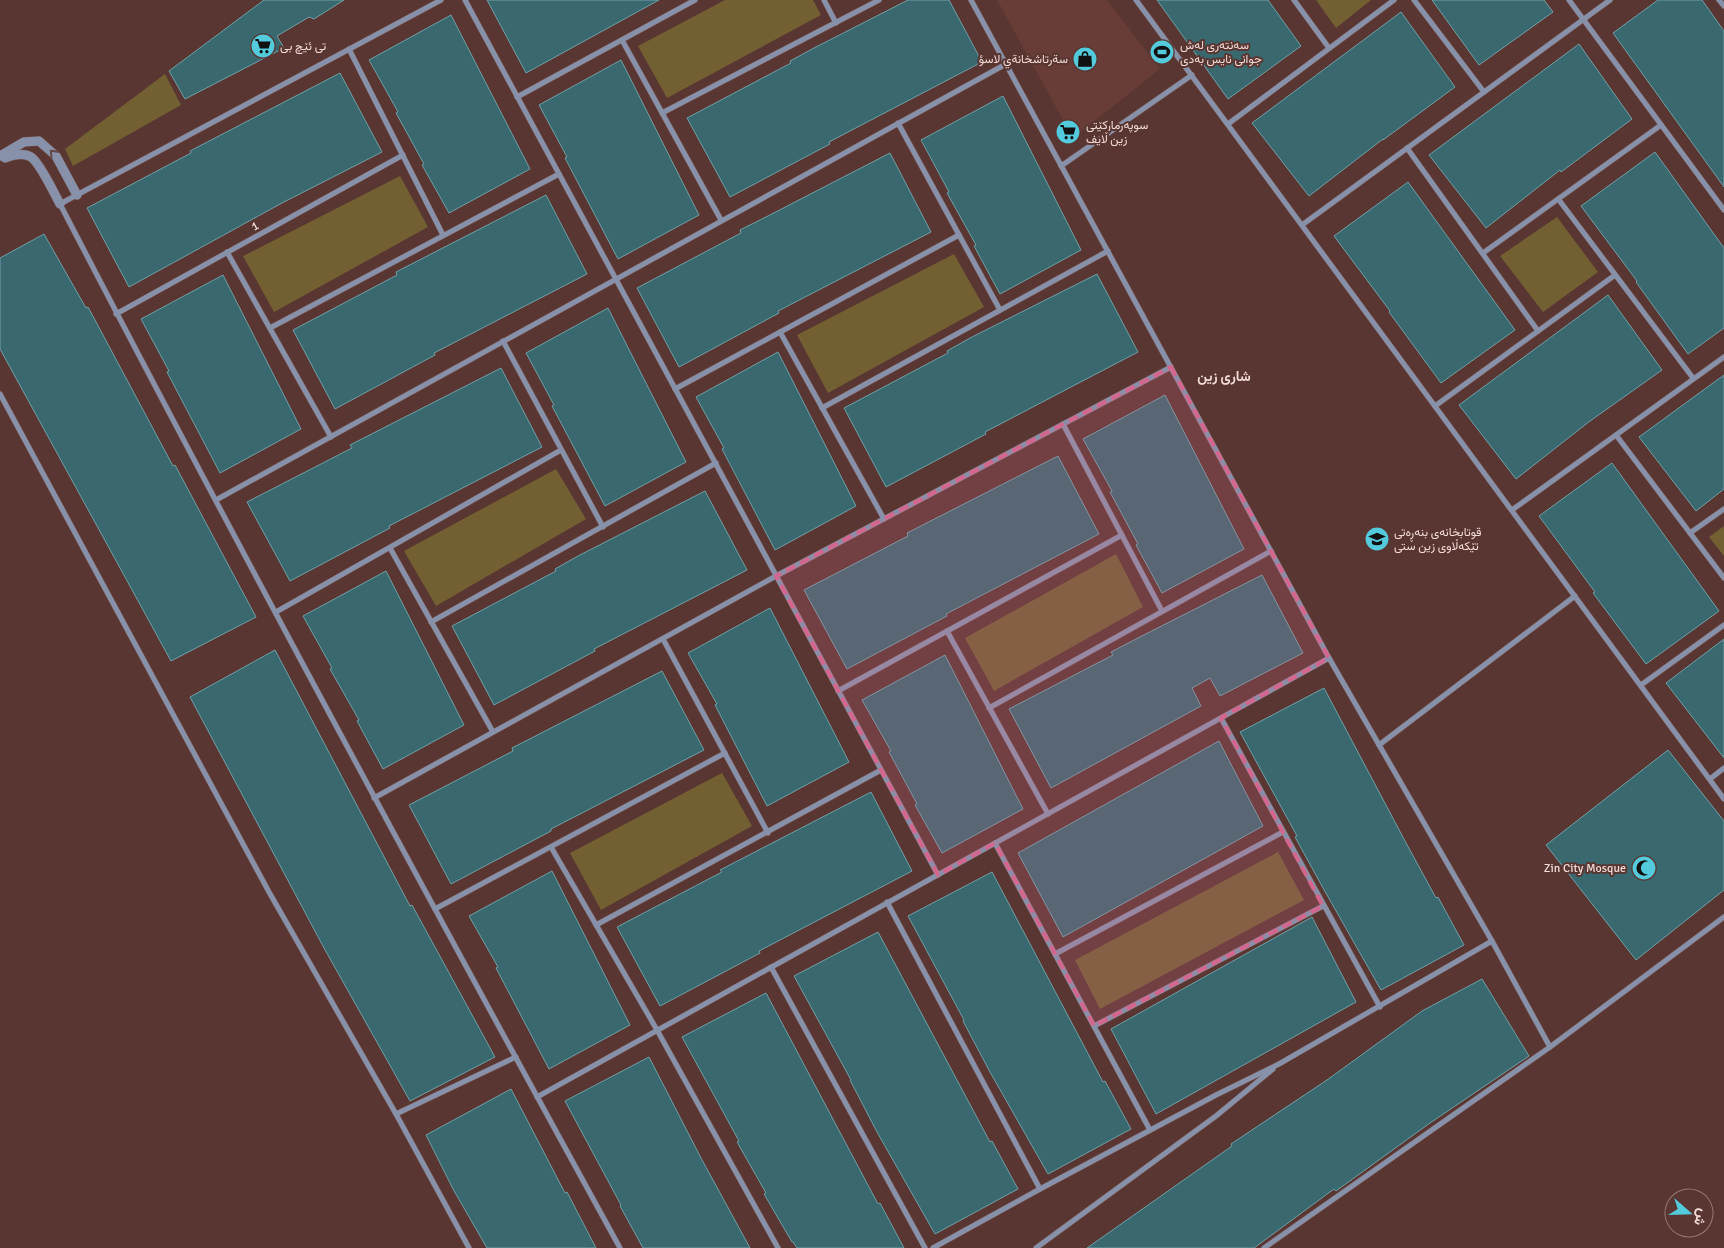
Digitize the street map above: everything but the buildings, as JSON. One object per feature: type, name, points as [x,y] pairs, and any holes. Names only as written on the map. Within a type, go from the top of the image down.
[{"type":"street","points":[[60,204],[441,0]]},
{"type":"street","points":[[465,0],[938,875]]},
{"type":"street","points":[[517,97],[695,0]]},
{"type":"street","points":[[824,0],[836,23]]},
{"type":"street","points":[[662,113],[879,0]]},
{"type":"street","points":[[971,0],[1329,658],[1492,941],[1550,1046]]},
{"type":"street","points":[[1136,0],[1724,798]]},
{"type":"street","points":[[1294,0],[1329,48]]},
{"type":"street","points":[[1228,124],[1394,0]]},
{"type":"street","points":[[1414,0],[1484,92]]},
{"type":"street","points":[[1569,0],[1661,125],[1722,202],[1724,210]]},
{"type":"street","points":[[1302,225],[1610,0]]},
{"type":"street","points":[[1720,0],[1724,6]]},
{"type":"street","points":[[622,40],[721,220]]},
{"type":"street","points":[[348,49],[443,235]]},
{"type":"street","points":[[216,500],[615,278],[1006,64]]},
{"type":"street","points":[[1061,166],[1192,75]]},
{"type":"street","points":[[898,124],[1000,310]]},
{"type":"street","points":[[1483,253],[1661,125]]},
{"type":"street","points":[[0,156],[24,142],[39,141],[56,156],[77,195]]},
{"type":"street","points":[[1407,148],[1538,331]]},
{"type":"street","points":[[0,160],[14,154],[30,156],[36,162],[60,204],[116,314],[374,798],[620,1248]]},
{"type":"street","name":"1","points":[[116,314],[403,156]]},
{"type":"street","points":[[270,328],[559,174]]},
{"type":"street","points":[[1559,200],[1693,378]]},
{"type":"street","points":[[675,389],[959,236]]},
{"type":"street","points":[[822,408],[1108,251]]},
{"type":"street","points":[[227,252],[331,437]]},
{"type":"street","points":[[1436,406],[1615,275]]},
{"type":"street","points":[[780,332],[884,519]]},
{"type":"street","points":[[503,341],[603,527]]},
{"type":"street","points":[[1512,510],[1724,357]]},
{"type":"street","points":[[374,798],[776,576],[1171,367]]},
{"type":"street","points":[[0,394],[269,892],[396,1114],[469,1248]]},
{"type":"street","points":[[1063,424],[1162,611]]},
{"type":"street","points":[[1616,435],[1724,578]]},
{"type":"street","points":[[276,612],[562,450]]},
{"type":"street","points":[[431,622],[716,464]]},
{"type":"street","points":[[1690,533],[1724,509]]},
{"type":"street","points":[[838,691],[1122,535]]},
{"type":"street","points":[[390,548],[493,732]]},
{"type":"street","points":[[989,708],[1271,550]]},
{"type":"street","points":[[1379,745],[1575,596]]},
{"type":"street","points":[[1641,685],[1724,625]]},
{"type":"street","points":[[947,631],[1048,814]]},
{"type":"street","points":[[663,639],[768,833]]},
{"type":"street","points":[[537,1097],[1329,658]]},
{"type":"street","points":[[1221,718],[1380,1007]]},
{"type":"street","points":[[435,909],[725,753]]},
{"type":"street","points":[[1710,779],[1724,768]]},
{"type":"street","points":[[596,926],[881,770]]},
{"type":"street","points":[[1055,954],[1283,832]]},
{"type":"street","points":[[995,843],[1150,1130]]},
{"type":"street","points":[[551,847],[657,1030],[778,1248]]},
{"type":"street","points":[[887,902],[1040,1188]]},
{"type":"street","points":[[1094,1026],[1323,906]]},
{"type":"street","points":[[1264,1248],[1550,1046],[1724,917]]},
{"type":"street","points":[[933,1248],[1040,1188],[1216,1094],[1279,1064],[1492,941]]},
{"type":"street","points":[[771,967],[925,1248]]},
{"type":"street","points":[[396,1114],[516,1057]]},
{"type":"street","points":[[1036,1248],[1216,1116],[1279,1064]]},
{"type":"highlighted area","points":[[1171,367],[1329,658],[1221,718],[1323,906],[1094,1026],[995,843],[938,875],[776,576]]},
{"type":"shaded area","points":[[725,0],[813,0],[821,15],[667,98],[638,46]]},
{"type":"shaded area","points":[[997,0],[1107,0],[1160,69],[1073,138]]},
{"type":"shaded area","points":[[1316,0],[1371,0],[1336,28]]},
{"type":"shaded area","points":[[165,74],[181,105],[73,166],[65,149]]},
{"type":"shaded area","points":[[400,176],[428,227],[274,312],[243,256]]},
{"type":"shaded area","points":[[1557,217],[1598,272],[1543,312],[1500,256]]},
{"type":"shaded area","points":[[954,254],[984,307],[828,393],[797,335]]},
{"type":"shaded area","points":[[556,469],[586,519],[436,606],[404,551]]},
{"type":"shaded area","points":[[1724,526],[1724,556],[1709,537]]},
{"type":"shaded area","points":[[1116,554],[1143,607],[994,691],[965,638]]},
{"type":"shaded area","points":[[722,773],[752,826],[601,910],[570,853]]},
{"type":"shaded area","points":[[1278,852],[1304,900],[1100,1009],[1075,960]]},
{"type":"place","name":"تی ئێچ بی","points":[[263,46]]},
{"type":"place","name":"سەنتەری لەش جوانی نایس بەدی","points":[[1162,52]]},
{"type":"place","name":"سةرتاشخانةي لاسؤ","points":[[1085,59]]},
{"type":"place","name":"سوپەرماركێتی زین ڵایف","points":[[1068,132]]},
{"type":"place","name":"قوتابخانەی بنەڕەتی تێکەڵاوی زین ستی","points":[[1377,539]]},
{"type":"place","name":"Zin City Mosque","points":[[1644,868]]},
{"type":"district","name":"شاری زین","points":[[1224,376]]}]
